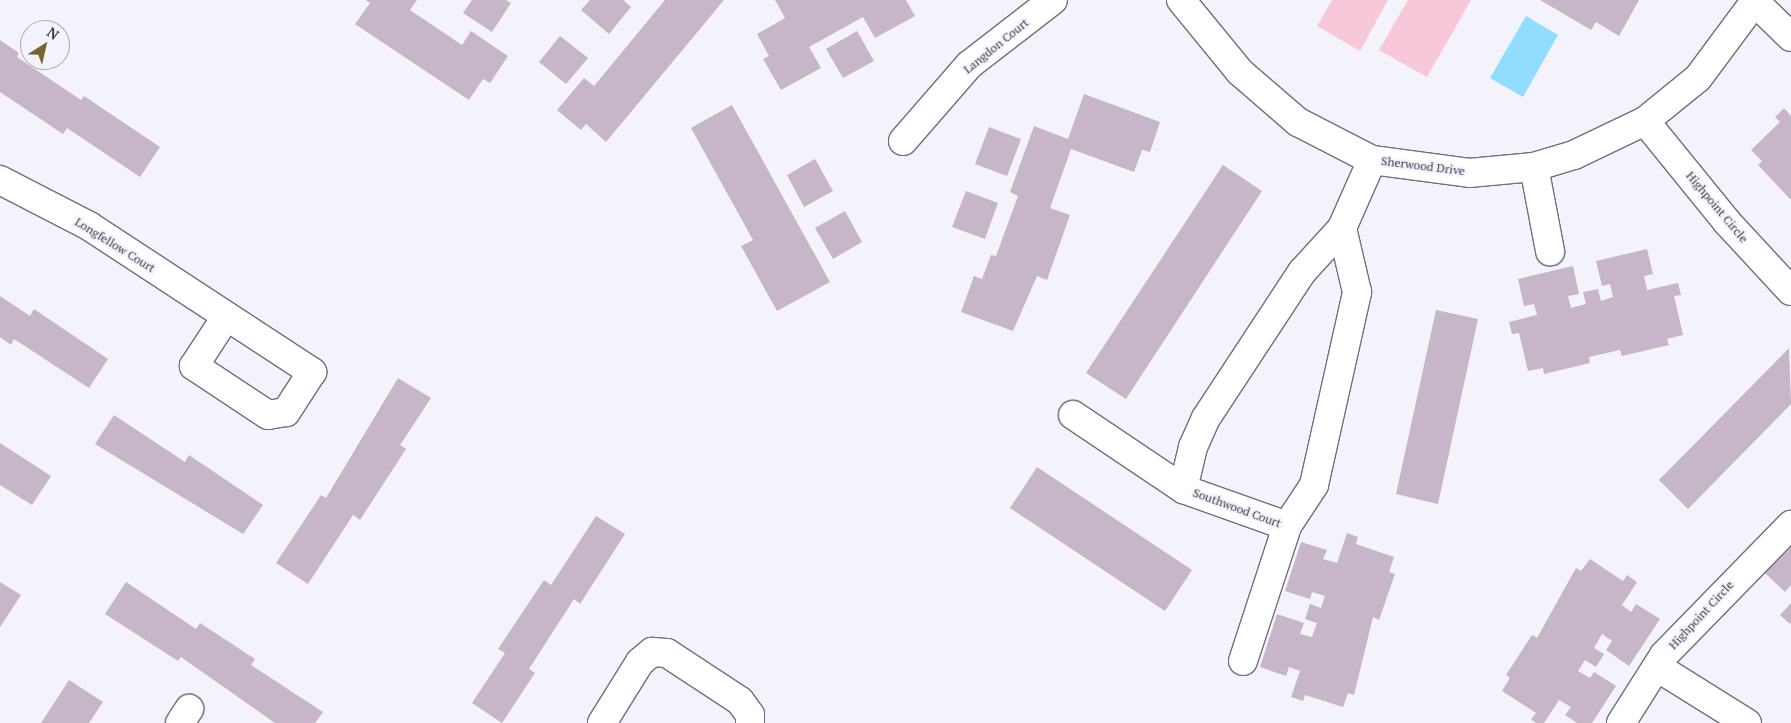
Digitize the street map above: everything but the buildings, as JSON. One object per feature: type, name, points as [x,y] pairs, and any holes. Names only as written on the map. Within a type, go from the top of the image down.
[{"type":"street","name":"Langdon Court","points":[[903,141],[969,65],[1053,0]]},
{"type":"street","points":[[1756,1],[1791,37]]},
{"type":"street","name":"Sherwood Drive","points":[[1191,3],[1264,96],[1298,122],[1372,160],[1469,173],[1534,167],[1607,142],[1646,121],[1698,78],[1756,1]]},
{"type":"street","name":"Highpoint Circle","points":[[1646,121],[1727,222],[1791,291]]},
{"type":"street","name":"Southwood Court","points":[[1342,228],[1357,292],[1314,486],[1287,526],[1183,489],[1193,446],[1206,418],[1302,272],[1342,228],[1372,160]]},
{"type":"street","points":[[1534,167],[1550,251]]},
{"type":"street","name":"Longfellow Court","points":[[0,180],[89,226],[226,317]]},
{"type":"street","points":[[1073,415],[1183,489]]},
{"type":"street","name":"Highpoint Circle","points":[[1621,723],[1657,666],[1722,591],[1791,525]]},
{"type":"street","points":[[1243,661],[1287,526]]},
{"type":"street","points":[[602,723],[640,662],[652,652],[667,653],[740,701],[750,715],[750,723]]},
{"type":"street","points":[[1657,666],[1747,723]]},
{"type":"shaded area","points":[[1332,0],[1388,0],[1360,51],[1317,26]]},
{"type":"shaded area","points":[[1408,0],[1471,0],[1427,77],[1379,50]]},
{"type":"water","points":[[1526,16],[1558,35],[1523,97],[1490,78]]}]
